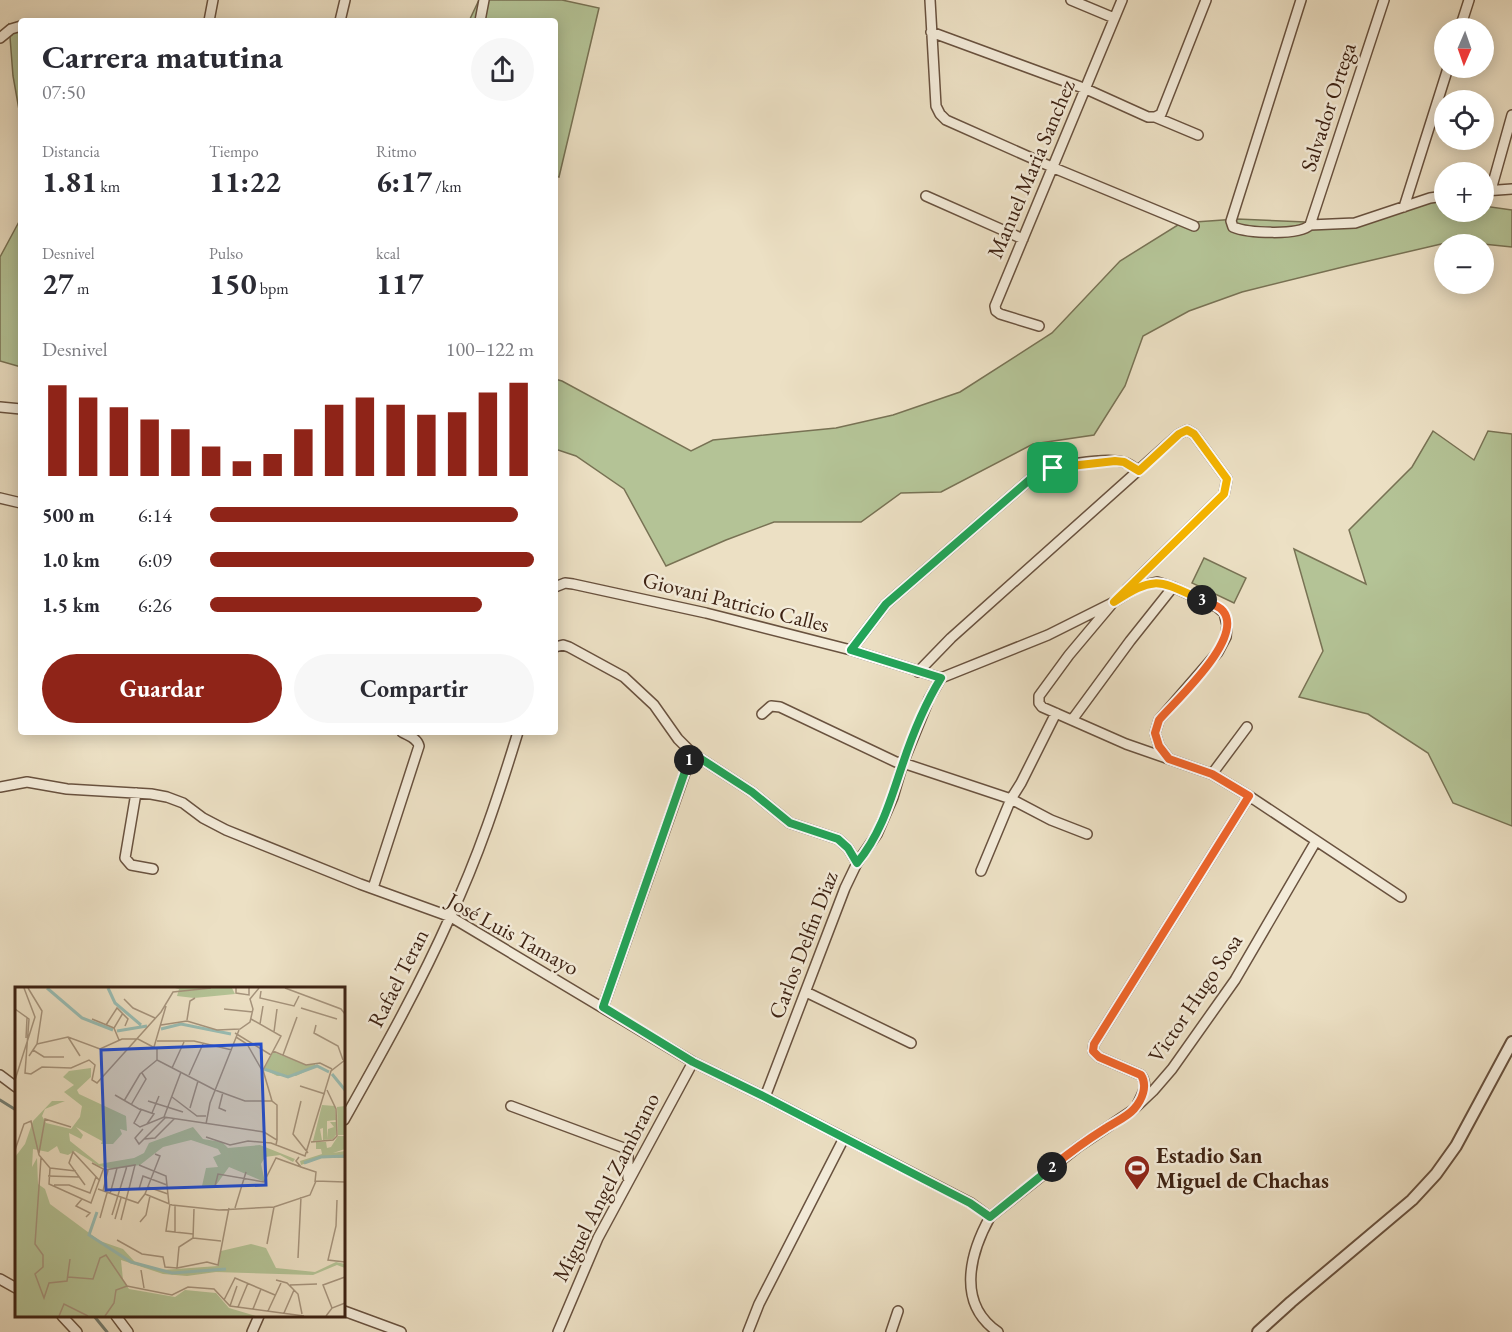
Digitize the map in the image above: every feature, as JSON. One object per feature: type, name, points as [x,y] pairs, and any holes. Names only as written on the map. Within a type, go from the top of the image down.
[{"type":"street","points":[[210,18],[213,0]]},
{"type":"street","points":[[341,18],[345,0]]},
{"type":"street","points":[[481,18],[484,0]]},
{"type":"street","points":[[930,0],[936,106],[946,120],[1194,226]]},
{"type":"street","points":[[1071,0],[1114,18]]},
{"type":"street","name":"Manuel Maria Sanchez","points":[[1039,326],[1000,314],[995,309],[1122,0]]},
{"type":"street","points":[[1158,115],[1206,0]]},
{"type":"street","points":[[1301,0],[1231,221],[1233,227],[1294,232],[1305,230],[1310,225],[1355,223],[1434,199]]},
{"type":"street","name":"Salvador Ortega","points":[[1310,225],[1384,0]]},
{"type":"street","points":[[1463,18],[1469,0]]},
{"type":"street","points":[[0,38],[11,29],[18,27]]},
{"type":"street","points":[[931,32],[1086,89],[1148,117],[1158,115],[1198,135]]},
{"type":"street","points":[[1404,207],[1445,78]]},
{"type":"street","points":[[1494,169],[1512,115]]},
{"type":"street","points":[[1494,190],[1512,189]]},
{"type":"street","points":[[926,196],[1023,239]]},
{"type":"street","points":[[0,407],[18,409]]},
{"type":"street","points":[[918,672],[951,638],[1179,434],[1187,430],[1194,434],[1227,479],[1224,494],[1114,602],[1063,663],[1039,696],[1039,703],[1042,707],[1126,744],[1212,774],[1401,897]]},
{"type":"street","points":[[851,650],[886,604],[1035,475],[1053,468],[1106,461],[1124,462],[1139,471]]},
{"type":"street","points":[[0,498],[18,502]]},
{"type":"street","points":[[857,863],[877,834],[929,699],[941,678],[1048,635],[1114,602],[1140,586],[1157,582],[1217,607],[1224,613],[1227,625],[1226,637],[1218,652],[1159,720],[1155,733],[1159,746],[1169,759]]},
{"type":"street","name":"Giovani Patricio Calles","points":[[558,586],[565,583],[573,584],[706,613],[851,650],[941,678]]},
{"type":"street","points":[[1072,720],[1173,587]]},
{"type":"street","name":"Carlos Delfin Diaz","points":[[558,644],[624,677],[654,705],[678,739],[692,753],[752,792],[790,823],[838,839],[848,848],[857,863],[845,888],[765,1097]]},
{"type":"street","points":[[762,714],[771,706],[780,707],[896,762],[1011,799],[1051,820],[1087,834]]},
{"type":"street","points":[[981,871],[1011,799],[1056,713]]},
{"type":"street","points":[[1212,774],[1247,727]]},
{"type":"street","points":[[373,888],[419,746],[418,741],[408,735]]},
{"type":"street","name":"Rafael Teran","points":[[345,1118],[386,1045],[451,917],[501,789],[517,735]]},
{"type":"street","points":[[603,1007],[692,753]]},
{"type":"street","name":"José Luis Tamayo","points":[[0,787],[27,782],[67,789],[167,797],[183,803],[203,818],[226,830],[451,917],[693,1062],[970,1203],[990,1217]]},
{"type":"street","points":[[136,793],[125,858],[131,865],[153,869]]},
{"type":"street","points":[[1133,1110],[1145,1089],[1145,1080],[1141,1075],[1099,1057],[1093,1051],[1094,1044],[1249,796]]},
{"type":"street","name":"Victor Hugo Sosa","points":[[990,1217],[1078,1147],[1133,1110],[1172,1069],[1235,980],[1316,841]]},
{"type":"street","points":[[806,992],[911,1043]]},
{"type":"street","points":[[1258,1332],[1412,1200],[1436,1174],[1456,1146],[1512,1042]]},
{"type":"street","name":"Miguel Angel Zambrano","points":[[558,1332],[598,1238],[693,1062]]},
{"type":"street","points":[[0,1075],[15,1086]]},
{"type":"street","points":[[511,1106],[624,1148],[628,1155],[628,1180]]},
{"type":"street","points":[[748,1332],[759,1304],[844,1138]]},
{"type":"street","points":[[990,1217],[976,1250],[970,1288],[974,1305],[986,1323],[998,1332]]},
{"type":"street","points":[[0,1279],[15,1287]]},
{"type":"street","points":[[345,1311],[401,1332]]},
{"type":"street","points":[[891,1332],[898,1311]]},
{"type":"street","points":[[63,1317],[76,1332]]},
{"type":"street","points":[[117,1317],[128,1332]]},
{"type":"street","points":[[252,1332],[259,1317]]},
{"type":"green space","points":[[479,0],[562,0],[599,8],[559,177],[558,18],[470,18]]},
{"type":"green space","points":[[9,24],[18,28],[18,104],[13,76]]},
{"type":"green space","points":[[1434,199],[1434,222],[1494,222],[1494,207],[1512,210],[1512,247],[1494,245],[1494,234],[1434,234],[1434,246],[1242,292],[1189,311],[1143,336],[1125,386],[1094,435],[1033,444],[941,492],[901,493],[861,522],[774,522],[666,566],[624,489],[576,456],[558,450],[558,380],[691,451],[713,440],[836,428],[893,415],[960,392],[1052,333],[1120,261],[1181,223],[1237,219],[1355,224]]},
{"type":"green space","points":[[18,224],[18,366],[0,361],[0,257]]},
{"type":"green space","points":[[1433,431],[1474,460],[1488,431],[1512,434],[1512,826],[1453,803],[1428,753],[1368,714],[1299,697],[1323,651],[1294,549],[1366,584],[1349,530],[1412,467]]},
{"type":"green space","points":[[1204,558],[1246,578],[1234,603],[1192,583]]},
{"type":"waterway","points":[[0,1100],[15,1109]]},
{"type":"waterway","points":[[95,1317],[107,1332]]},
{"type":"place","name":"Estadio San Miguel de Chachas","points":[[1137,1191]]},
{"type":"route","points":[[1187,430],[1194,434],[1227,479],[1224,494],[1114,602],[1140,586],[1157,582],[1217,607],[1224,613],[1227,625],[1226,637],[1218,652],[1159,720],[1155,733],[1159,746],[1169,759],[1212,774],[1249,796],[1094,1044],[1093,1051],[1099,1057],[1141,1075],[1145,1080],[1145,1089],[1133,1110],[1078,1147],[990,1217],[970,1203],[693,1062],[603,1007],[692,753],[752,792],[790,823],[838,839],[848,848],[857,863],[867,852],[893,797],[903,763],[929,699],[941,678],[851,650],[886,604],[1035,475],[1053,468],[1115,461],[1124,462],[1139,471],[1179,434],[1187,430]]}]
